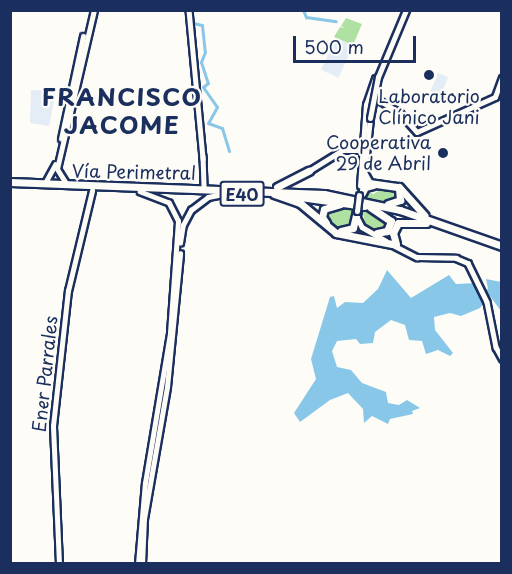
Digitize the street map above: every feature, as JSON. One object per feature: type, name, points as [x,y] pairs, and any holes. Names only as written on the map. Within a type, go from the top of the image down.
[{"type":"highway","points":[[261,190],[288,185],[309,171]]},
{"type":"highway","points":[[309,171],[303,180],[304,186],[324,194]]},
{"type":"highway","points":[[364,173],[369,183],[399,187],[418,211],[445,225]]},
{"type":"highway","points":[[119,183],[131,188]]},
{"type":"highway","name":"Vía Perimetral","points":[[10,184],[261,190],[324,194],[445,225],[501,248]]},
{"type":"highway","name":"Vía Perimetral","points":[[10,184],[92,190],[274,195],[373,205],[501,248]]},
{"type":"highway","points":[[360,192],[371,185],[401,192],[396,203],[373,205]]},
{"type":"highway","points":[[274,195],[300,203],[336,233],[397,246],[393,233],[398,223],[426,223]]},
{"type":"highway","points":[[348,203],[326,207],[322,215],[324,222],[336,230],[348,231],[354,226],[358,210]]},
{"type":"highway","points":[[373,205],[390,220],[387,231],[377,233]]},
{"type":"main road","points":[[358,210],[375,76],[404,11]]},
{"type":"main road","points":[[360,192],[369,118]]},
{"type":"main road","points":[[364,173],[365,151]]},
{"type":"street","points":[[40,185],[53,175],[92,10]]},
{"type":"street","points":[[189,10],[201,121],[204,189]]},
{"type":"street","points":[[309,171],[341,152],[365,151],[370,94],[404,11]]},
{"type":"street","points":[[370,94],[400,113],[414,131],[426,130],[495,97],[501,78]]},
{"type":"street","points":[[70,105],[57,173],[80,185]]},
{"type":"street","name":"Ener Parrales","points":[[59,564],[53,426],[66,303],[92,190]]},
{"type":"street","points":[[140,192],[160,198],[174,208],[178,221],[177,276]]},
{"type":"street","points":[[140,564],[184,221],[204,200],[223,194]]},
{"type":"street","points":[[358,210],[362,224],[397,246]]},
{"type":"street","points":[[358,210],[361,226],[408,252],[470,261],[490,301],[501,356]]},
{"type":"street","points":[[441,256],[463,260],[476,274],[501,356]]},
{"type":"shaded area","points":[[336,38],[353,46],[338,78],[321,70]]},
{"type":"shaded area","points":[[438,73],[448,77],[438,102],[428,98]]},
{"type":"shaded area","points":[[31,90],[56,91],[49,126],[30,123]]},
{"type":"green space","points":[[346,18],[362,24],[353,45],[334,37],[340,27],[345,28],[341,26]]},
{"type":"green space","points":[[383,187],[397,190],[399,199],[388,203],[362,197],[364,191],[374,194]]},
{"type":"green space","points":[[331,205],[355,206],[351,226],[340,229],[327,221],[323,212]]},
{"type":"green space","points":[[362,207],[387,216],[388,228],[378,231],[365,224]]},
{"type":"water","points":[[387,270],[411,298],[449,275],[456,284],[477,283],[482,291],[488,289],[486,279],[501,282],[501,311],[490,296],[480,308],[461,316],[450,313],[434,317],[435,330],[453,353],[450,356],[438,350],[426,354],[422,341],[409,340],[405,325],[391,320],[375,332],[373,343],[360,344],[356,339],[337,341],[332,351],[337,367],[351,370],[362,383],[386,392],[388,403],[399,405],[407,400],[420,408],[412,411],[413,414],[390,419],[388,424],[372,416],[364,423],[363,409],[348,393],[330,400],[300,422],[294,413],[316,379],[311,359],[330,297],[334,296],[337,308],[345,302],[363,303],[378,289]]},
{"type":"waterway","points":[[303,10],[306,17],[336,21]]},
{"type":"waterway","points":[[193,23],[202,25],[205,52],[201,62],[208,83],[203,87],[217,107],[208,123],[222,128],[229,151]]},
{"type":"place","name":"Laboratorio Clínico Jani","points":[[429,75]]},
{"type":"place","name":"Cooperativa 29 de Abril","points":[[443,153]]},
{"type":"district","name":"FRANCISCO JACOME","points":[[122,111]]}]
